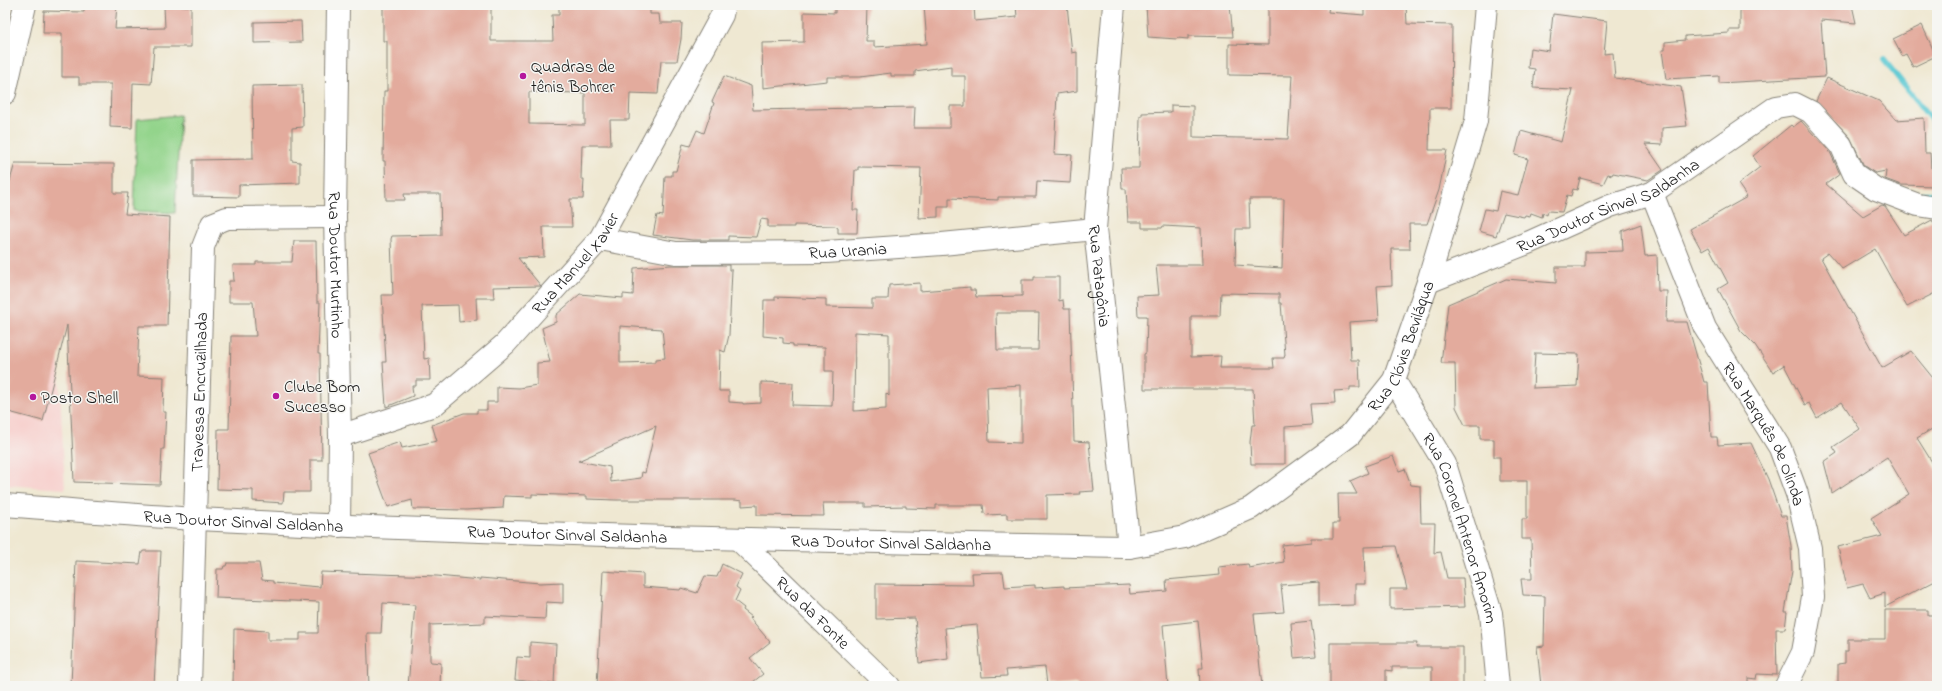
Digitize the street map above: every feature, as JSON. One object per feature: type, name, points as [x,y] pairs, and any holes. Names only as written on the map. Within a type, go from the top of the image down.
[{"type":"street","points":[[5,93],[25,5]]},
{"type":"street","name":"Rua Doutor Murtinho","points":[[338,5],[335,217],[340,436],[339,526]]},
{"type":"street","name":"Rua Manuel Xavier","points":[[340,436],[434,405],[505,344],[600,239],[722,15],[724,5]]},
{"type":"street","name":"Rua Patagônia","points":[[1114,5],[1095,230],[1129,547]]},
{"type":"street","name":"Rua Clóvis Beviláqua","points":[[1129,547],[1185,537],[1251,508],[1350,435],[1394,380],[1428,282],[1476,121],[1486,5]]},
{"type":"street","name":"Rua Doutor Sinval Saldanha","points":[[1428,282],[1530,242],[1610,206],[1652,193],[1776,107],[1795,104],[1811,112],[1841,145],[1854,174],[1876,188],[1918,205],[1937,208]]},
{"type":"street","name":"Rua Marquês de Olinda","points":[[1652,193],[1705,328],[1780,448],[1797,494],[1810,548],[1812,597],[1803,652],[1786,686]]},
{"type":"street","name":"Travessa Encruzilhada","points":[[190,686],[203,247],[212,224],[227,218],[335,217]]},
{"type":"street","name":"Rua Urania","points":[[600,239],[676,253],[826,252],[942,244],[1095,230]]},
{"type":"street","name":"Rua Coronel Antenor Amorim","points":[[1394,380],[1445,464],[1492,612],[1498,686]]},
{"type":"street","name":"Rua Doutor Sinval Saldanha","points":[[5,505],[194,519],[339,526],[738,539],[1129,547]]},
{"type":"street","name":"Rua da Fonte","points":[[738,539],[889,686]]},
{"type":"shaded area","name":"Posto Shell","points":[[5,309],[56,310],[65,489],[5,485]]},
{"type":"green space","points":[[180,115],[175,213],[134,211],[137,119]]},
{"type":"building","points":[[84,5],[117,5],[115,29],[165,28],[164,6],[191,6],[191,47],[154,47],[151,84],[133,83],[132,128],[110,127],[111,84],[79,84],[79,77],[62,77],[62,33],[43,33],[44,11],[84,12]]},
{"type":"building","points":[[383,5],[491,5],[491,41],[553,41],[552,15],[559,15],[559,5],[650,5],[650,14],[659,14],[660,23],[682,23],[677,61],[661,61],[658,94],[630,93],[629,120],[610,120],[611,145],[582,145],[581,179],[584,179],[583,199],[570,199],[572,227],[543,227],[544,257],[518,258],[541,286],[493,287],[494,298],[476,298],[477,320],[459,322],[458,305],[422,306],[424,359],[429,358],[430,380],[416,380],[416,386],[412,386],[413,396],[386,407],[383,362],[386,362],[382,295],[393,295],[391,239],[392,236],[441,235],[440,194],[404,194],[405,200],[386,200],[385,161],[383,161],[384,91],[387,91],[387,41],[383,41]],"holes":[[[529,92],[585,93],[585,125],[529,124]]]},
{"type":"building","points":[[835,5],[867,5],[866,41],[874,41],[874,47],[927,44],[924,5],[974,5],[975,21],[1017,17],[1016,5],[1067,5],[1072,53],[1077,52],[1077,91],[1057,94],[1054,154],[1072,155],[1070,183],[1037,181],[1036,197],[998,197],[998,200],[949,198],[949,207],[938,207],[938,217],[919,218],[921,168],[858,167],[858,170],[855,170],[853,210],[858,210],[857,233],[838,233],[838,228],[835,226],[794,225],[794,227],[768,227],[768,220],[761,219],[756,237],[728,236],[728,240],[692,240],[653,235],[657,215],[663,216],[665,176],[672,176],[672,171],[676,171],[683,144],[690,146],[697,130],[704,133],[714,103],[712,102],[724,76],[751,86],[753,110],[915,107],[914,128],[950,128],[950,106],[965,106],[965,76],[951,76],[951,66],[915,71],[915,76],[891,76],[891,73],[860,77],[827,77],[827,81],[763,88],[762,43],[804,42],[804,12],[835,13]]},
{"type":"building","points":[[1146,5],[1230,5],[1233,37],[1188,36],[1188,39],[1177,39],[1148,37]]},
{"type":"building","points":[[1268,5],[1329,5],[1328,12],[1364,15],[1364,5],[1406,5],[1407,24],[1452,25],[1451,108],[1430,108],[1429,150],[1447,150],[1439,190],[1427,224],[1409,224],[1410,249],[1391,249],[1392,285],[1377,286],[1379,320],[1349,322],[1351,360],[1359,360],[1360,387],[1350,387],[1350,390],[1334,391],[1335,403],[1310,404],[1312,425],[1285,427],[1285,464],[1251,464],[1250,442],[1252,425],[1255,425],[1253,389],[1144,389],[1144,354],[1146,353],[1147,316],[1138,316],[1137,296],[1159,295],[1156,265],[1202,265],[1201,228],[1163,226],[1162,228],[1142,228],[1142,222],[1128,222],[1126,189],[1122,189],[1121,168],[1139,168],[1140,116],[1142,116],[1142,113],[1171,112],[1171,105],[1193,106],[1193,137],[1288,139],[1292,76],[1229,75],[1229,44],[1268,45]],"holes":[[[1249,199],[1284,199],[1282,268],[1235,265],[1236,229],[1250,229]],[[1221,293],[1279,294],[1285,355],[1284,358],[1273,358],[1274,368],[1220,368],[1221,356],[1191,357],[1191,316],[1220,316]]]},
{"type":"building","points":[[1740,5],[1852,5],[1856,23],[1821,20],[1825,77],[1719,83],[1719,76],[1666,79],[1662,50],[1665,50],[1665,42],[1685,40],[1685,36],[1729,33],[1729,30],[1740,30]]},
{"type":"building","points":[[1553,14],[1607,21],[1604,54],[1613,53],[1615,78],[1681,87],[1687,126],[1662,128],[1662,145],[1645,144],[1663,170],[1648,180],[1613,173],[1612,175],[1608,174],[1603,184],[1580,178],[1577,190],[1573,189],[1571,196],[1567,195],[1562,212],[1548,211],[1547,215],[1543,213],[1542,217],[1531,213],[1530,216],[1525,215],[1524,217],[1504,213],[1496,236],[1479,231],[1485,209],[1496,211],[1500,191],[1518,195],[1528,159],[1515,155],[1521,131],[1561,142],[1573,90],[1533,88],[1535,69],[1528,68],[1530,48],[1549,51]]},
{"type":"building","points":[[301,21],[302,42],[254,43],[254,22]]},
{"type":"building","points":[[1922,25],[1936,56],[1913,67],[1906,54],[1902,56],[1893,39]]},
{"type":"building","points":[[1827,78],[1879,101],[1896,120],[1924,118],[1925,153],[1930,153],[1931,168],[1935,168],[1935,186],[1901,185],[1885,179],[1886,171],[1875,173],[1864,166],[1850,137],[1816,101]]},
{"type":"building","points":[[302,85],[303,127],[292,128],[292,161],[300,162],[300,183],[239,185],[239,197],[193,196],[193,160],[253,159],[252,86]]},
{"type":"building","points":[[1801,121],[1830,152],[1840,174],[1826,184],[1863,216],[1882,205],[1885,206],[1904,235],[1932,220],[1937,229],[1937,292],[1907,307],[1875,249],[1842,269],[1828,253],[1821,258],[1882,368],[1911,351],[1937,383],[1937,426],[1917,438],[1937,470],[1937,580],[1885,607],[1885,593],[1870,598],[1863,584],[1847,588],[1838,547],[1882,536],[1871,518],[1909,494],[1887,457],[1832,493],[1824,462],[1837,453],[1833,447],[1860,429],[1842,402],[1817,418],[1809,403],[1805,405],[1784,365],[1773,372],[1755,345],[1741,331],[1718,289],[1728,283],[1709,247],[1702,251],[1690,229],[1747,197],[1738,184],[1760,167],[1753,156],[1791,125],[1793,127]]},
{"type":"building","points":[[15,163],[114,164],[114,193],[128,193],[125,214],[170,217],[167,326],[139,326],[137,376],[164,377],[163,412],[166,412],[160,485],[74,482],[67,325],[43,421],[5,411],[5,198]]},
{"type":"building","points":[[1641,224],[1645,256],[1657,255],[1658,291],[1667,291],[1666,322],[1687,322],[1704,382],[1708,382],[1711,437],[1717,437],[1718,445],[1751,443],[1768,479],[1781,516],[1786,516],[1791,546],[1792,571],[1785,612],[1787,612],[1785,629],[1776,629],[1777,675],[1757,674],[1756,679],[1748,678],[1748,686],[1541,686],[1537,647],[1544,646],[1545,596],[1523,595],[1521,579],[1532,579],[1531,539],[1522,539],[1522,519],[1527,519],[1527,481],[1500,481],[1500,457],[1494,457],[1494,439],[1480,439],[1480,425],[1465,425],[1456,407],[1455,363],[1441,363],[1448,304],[1506,279],[1556,283],[1556,267],[1585,267],[1585,252],[1623,251],[1622,231]],"holes":[[[1535,353],[1579,354],[1577,386],[1533,388]]]},
{"type":"building","points":[[294,241],[316,241],[317,302],[320,302],[318,354],[320,354],[322,460],[310,460],[310,492],[284,492],[283,503],[253,501],[253,490],[217,489],[218,429],[229,429],[231,336],[256,336],[253,302],[229,302],[229,281],[234,281],[233,265],[256,265],[256,262],[292,262]]},
{"type":"building","points":[[671,265],[729,265],[729,270],[732,270],[729,335],[725,352],[720,350],[719,391],[729,391],[729,402],[743,404],[761,403],[761,382],[793,383],[792,405],[832,406],[833,371],[825,371],[825,347],[793,346],[793,344],[783,343],[783,338],[763,336],[764,300],[775,300],[775,297],[826,299],[826,307],[872,308],[872,299],[888,299],[889,285],[920,283],[920,291],[970,287],[970,290],[975,290],[976,297],[1022,296],[1022,280],[1034,280],[1034,277],[1059,277],[1059,301],[1063,300],[1064,309],[1070,309],[1074,441],[1089,442],[1094,491],[1079,492],[1080,494],[1047,495],[1047,519],[1007,519],[1007,514],[987,515],[984,513],[983,505],[936,505],[936,509],[906,508],[906,506],[865,507],[865,503],[823,503],[824,516],[757,515],[757,505],[742,506],[742,501],[735,500],[616,500],[587,499],[587,496],[532,494],[532,497],[504,496],[503,508],[466,510],[413,509],[412,500],[388,507],[368,453],[400,442],[402,448],[437,441],[432,425],[464,413],[477,413],[477,410],[487,410],[487,402],[497,402],[497,387],[519,388],[537,385],[537,363],[550,362],[542,328],[556,322],[556,315],[580,294],[623,298],[623,294],[633,295],[634,268]],"holes":[[[996,313],[1039,313],[1038,350],[997,350]],[[620,326],[662,329],[665,358],[656,359],[656,362],[620,363]],[[855,332],[889,334],[889,396],[886,393],[886,409],[854,411]],[[1021,385],[1021,443],[989,442],[987,387]],[[656,426],[645,473],[642,472],[641,478],[611,482],[610,467],[578,461]]]},
{"type":"building","points":[[1393,456],[1399,471],[1405,469],[1411,485],[1420,486],[1421,523],[1435,523],[1434,553],[1441,552],[1447,578],[1463,578],[1465,607],[1390,609],[1390,589],[1407,589],[1396,546],[1364,547],[1365,584],[1355,584],[1355,605],[1319,606],[1319,582],[1281,585],[1284,612],[1254,614],[1262,686],[1200,686],[1199,668],[1203,668],[1198,621],[1163,625],[1168,686],[1077,686],[1077,683],[1047,685],[1045,667],[1006,670],[1007,676],[982,677],[977,625],[945,628],[948,659],[919,663],[915,618],[876,619],[876,584],[973,585],[972,573],[1003,572],[1005,587],[1035,585],[1035,588],[1064,586],[1064,588],[1129,585],[1130,594],[1167,591],[1166,580],[1220,575],[1219,567],[1248,564],[1249,568],[1284,562],[1282,545],[1311,542],[1311,538],[1333,538],[1333,523],[1339,523],[1338,494],[1357,494],[1350,481],[1368,473],[1365,466]]},
{"type":"building","points":[[161,551],[154,686],[71,686],[76,561],[140,564],[142,552]]},
{"type":"building","points":[[227,563],[259,563],[262,580],[273,581],[273,583],[320,587],[321,572],[437,576],[480,580],[480,578],[540,583],[563,582],[563,603],[546,602],[545,619],[485,616],[485,623],[430,625],[430,660],[431,662],[441,663],[440,686],[408,686],[415,605],[383,603],[381,633],[367,633],[369,686],[233,686],[234,629],[268,631],[268,640],[300,640],[300,633],[318,633],[319,602],[216,598],[217,569],[223,569]]},
{"type":"building","points":[[722,564],[742,574],[736,587],[740,590],[735,601],[752,617],[750,618],[770,642],[750,658],[763,674],[748,686],[597,686],[603,571],[643,574],[643,587],[680,590],[681,588],[697,593],[705,576],[717,577]]},
{"type":"building","points":[[1885,610],[1928,610],[1928,615],[1937,615],[1937,686],[1838,686],[1838,664],[1845,663],[1845,651],[1848,651],[1848,639],[1885,639]]},
{"type":"building","points":[[1311,621],[1316,656],[1294,658],[1291,623]]},
{"type":"building","points":[[530,642],[556,644],[554,684],[515,680],[517,657],[530,658]]},
{"type":"building","points":[[1330,643],[1417,643],[1416,647],[1463,647],[1463,686],[1432,686],[1432,667],[1392,667],[1392,671],[1386,670],[1386,686],[1330,686]]},
{"type":"waterway","points":[[1884,60],[1934,123]]},
{"type":"waterway","points":[[1923,194],[1937,194]]},
{"type":"place","name":"Quadras de tênis Bohrer","points":[[523,76]]},
{"type":"place","name":"Clube Bom Sucesso","points":[[276,396]]},
{"type":"place","name":"Posto Shell","points":[[33,397]]}]
